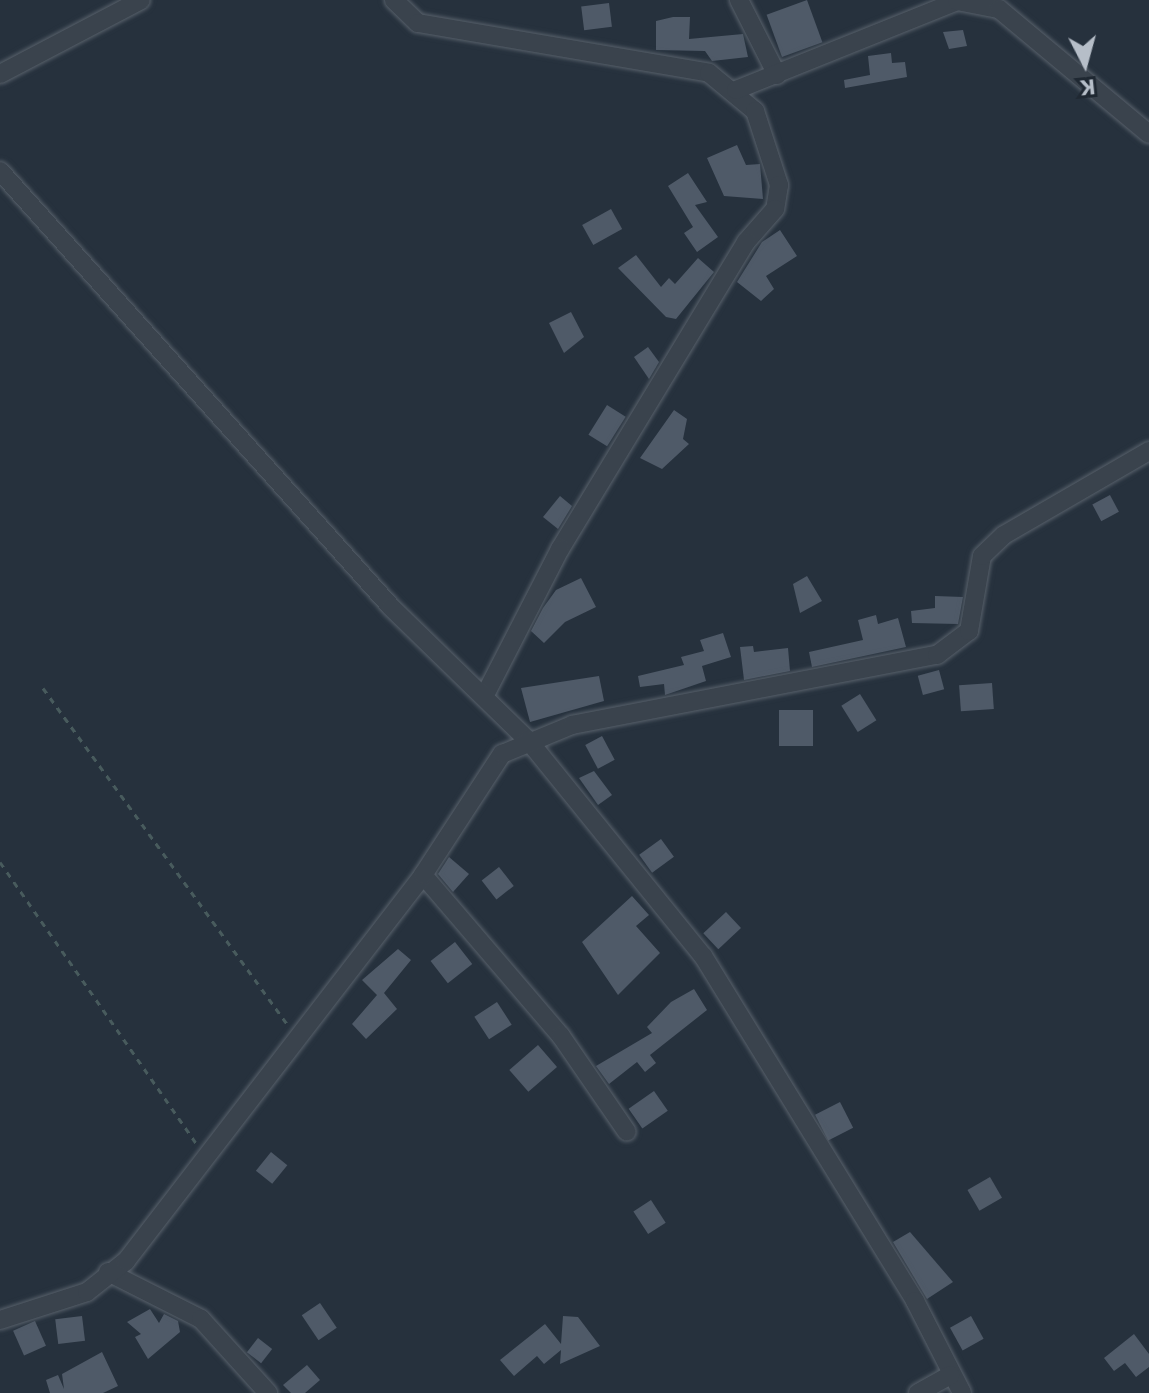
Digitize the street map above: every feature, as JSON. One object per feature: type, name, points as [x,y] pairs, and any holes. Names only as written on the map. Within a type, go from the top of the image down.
[{"type":"street","points":[[0,74],[141,0]]},
{"type":"street","points":[[394,0],[418,23],[709,73],[736,90],[755,111],[779,185],[775,209],[737,255],[560,549],[485,695]]},
{"type":"street","points":[[739,0],[777,75]]},
{"type":"street","points":[[736,90],[957,1],[970,2],[999,9],[1149,134]]},
{"type":"street","points":[[0,171],[391,607],[528,740],[703,956],[915,1301],[950,1375],[962,1393]]},
{"type":"street","points":[[0,1320],[87,1292],[108,1272],[126,1261],[423,875],[502,754],[528,740],[572,725],[937,655],[969,631],[982,556],[1149,451]]},
{"type":"street","points":[[423,875],[561,1036],[627,1132]]},
{"type":"street","points":[[108,1272],[201,1319],[268,1393]]},
{"type":"street","points":[[918,1393],[950,1375]]},
{"type":"path","points":[[43,688],[298,1039]]},
{"type":"path","points":[[0,862],[131,1059],[208,1158]]},
{"type":"building","points":[[807,0],[822,42],[782,57],[767,15]]},
{"type":"building","points":[[609,3],[612,27],[584,30],[581,6]]},
{"type":"building","points":[[690,17],[689,39],[743,34],[748,57],[712,61],[705,51],[656,50],[656,21]]},
{"type":"building","points":[[963,30],[967,46],[949,49],[943,32]]},
{"type":"building","points":[[891,53],[892,63],[905,62],[907,77],[845,88],[844,80],[870,75],[868,56]]},
{"type":"building","points":[[737,145],[746,165],[760,164],[763,199],[724,196],[707,158]]},
{"type":"building","points":[[688,173],[707,202],[695,205],[718,237],[697,252],[684,233],[693,227],[668,186]]},
{"type":"building","points":[[611,209],[622,229],[593,245],[582,225]]},
{"type":"building","points":[[780,230],[797,256],[766,276],[774,289],[761,301],[737,282],[762,242]]},
{"type":"building","points":[[636,255],[661,287],[669,278],[675,284],[698,258],[714,272],[676,319],[666,317],[618,268]]},
{"type":"building","points":[[571,312],[584,337],[564,353],[549,323]]},
{"type":"building","points":[[648,347],[659,362],[649,379],[634,357]]},
{"type":"building","points":[[607,405],[626,417],[607,446],[588,435]]},
{"type":"building","points":[[674,410],[687,419],[683,439],[689,444],[662,469],[640,458]]},
{"type":"building","points":[[1110,495],[1119,512],[1101,521],[1092,504]]},
{"type":"building","points":[[560,496],[572,506],[558,529],[543,517]]},
{"type":"building","points":[[807,576],[822,601],[800,613],[793,584]]},
{"type":"building","points":[[581,578],[596,607],[565,622],[544,643],[531,631],[543,608],[556,590]]},
{"type":"building","points":[[935,596],[963,597],[958,624],[912,623],[911,611],[935,608]]},
{"type":"building","points":[[876,615],[878,624],[898,618],[906,647],[812,667],[809,652],[863,640],[858,620]]},
{"type":"building","points":[[723,633],[731,657],[702,666],[706,681],[665,695],[664,684],[640,687],[638,676],[684,665],[681,657],[704,651],[700,640]]},
{"type":"building","points":[[753,646],[754,652],[788,648],[790,671],[744,680],[740,647]]},
{"type":"building","points":[[939,670],[944,689],[923,695],[918,676]]},
{"type":"building","points":[[599,676],[604,701],[530,722],[521,688]]},
{"type":"building","points":[[992,683],[994,709],[961,711],[959,685]]},
{"type":"building","points":[[860,694],[876,720],[858,732],[841,706]]},
{"type":"building","points":[[779,710],[813,710],[813,746],[779,746]]},
{"type":"building","points":[[602,736],[615,760],[598,769],[585,745]]},
{"type":"building","points":[[594,771],[612,795],[598,805],[579,778]]},
{"type":"building","points":[[661,839],[674,857],[652,873],[639,855]]},
{"type":"building","points":[[449,857],[469,874],[453,892],[438,874]]},
{"type":"building","points":[[499,867],[514,886],[496,899],[482,881]]},
{"type":"building","points":[[632,896],[649,915],[636,926],[660,953],[618,995],[582,942]]},
{"type":"building","points":[[726,912],[741,928],[718,949],[703,933]]},
{"type":"building","points":[[455,942],[472,964],[448,983],[431,961]]},
{"type":"building","points":[[398,949],[411,960],[384,993],[397,1009],[366,1039],[352,1024],[377,995],[362,980]]},
{"type":"building","points":[[694,989],[707,1010],[650,1055],[656,1063],[645,1072],[637,1062],[609,1084],[596,1066],[652,1033],[647,1027],[671,1002]]},
{"type":"building","points":[[497,1002],[512,1025],[489,1039],[474,1017]]},
{"type":"building","points":[[538,1045],[557,1067],[528,1092],[509,1070]]},
{"type":"building","points":[[654,1091],[668,1111],[642,1128],[629,1109]]},
{"type":"building","points":[[840,1102],[853,1128],[828,1141],[815,1115]]},
{"type":"building","points":[[271,1152],[287,1165],[272,1184],[256,1171]]},
{"type":"building","points":[[990,1177],[1002,1198],[979,1211],[967,1190]]},
{"type":"building","points":[[651,1200],[666,1223],[648,1234],[633,1211]]},
{"type":"building","points":[[910,1232],[953,1282],[927,1299],[893,1242]]},
{"type":"building","points":[[320,1303],[337,1328],[319,1340],[302,1315]]},
{"type":"building","points":[[150,1309],[159,1323],[164,1314],[178,1321],[180,1332],[148,1359],[135,1337],[141,1334],[127,1322]]},
{"type":"building","points":[[82,1316],[85,1341],[58,1344],[55,1319]]},
{"type":"building","points":[[563,1316],[578,1317],[600,1346],[560,1364],[561,1350],[544,1364],[537,1356],[514,1376],[500,1360],[545,1324],[561,1344]]},
{"type":"building","points":[[971,1316],[984,1339],[963,1350],[950,1328]]},
{"type":"building","points":[[35,1321],[46,1346],[24,1355],[13,1331]]},
{"type":"building","points":[[1134,1334],[1149,1354],[1149,1367],[1136,1377],[1125,1363],[1114,1371],[1104,1358]]},
{"type":"building","points":[[258,1338],[272,1349],[261,1363],[247,1352]]},
{"type":"building","points":[[102,1352],[118,1386],[103,1393],[50,1393],[46,1380],[58,1375],[64,1389],[62,1374]]},
{"type":"building","points":[[307,1365],[320,1380],[305,1393],[291,1393],[283,1385]]}]
